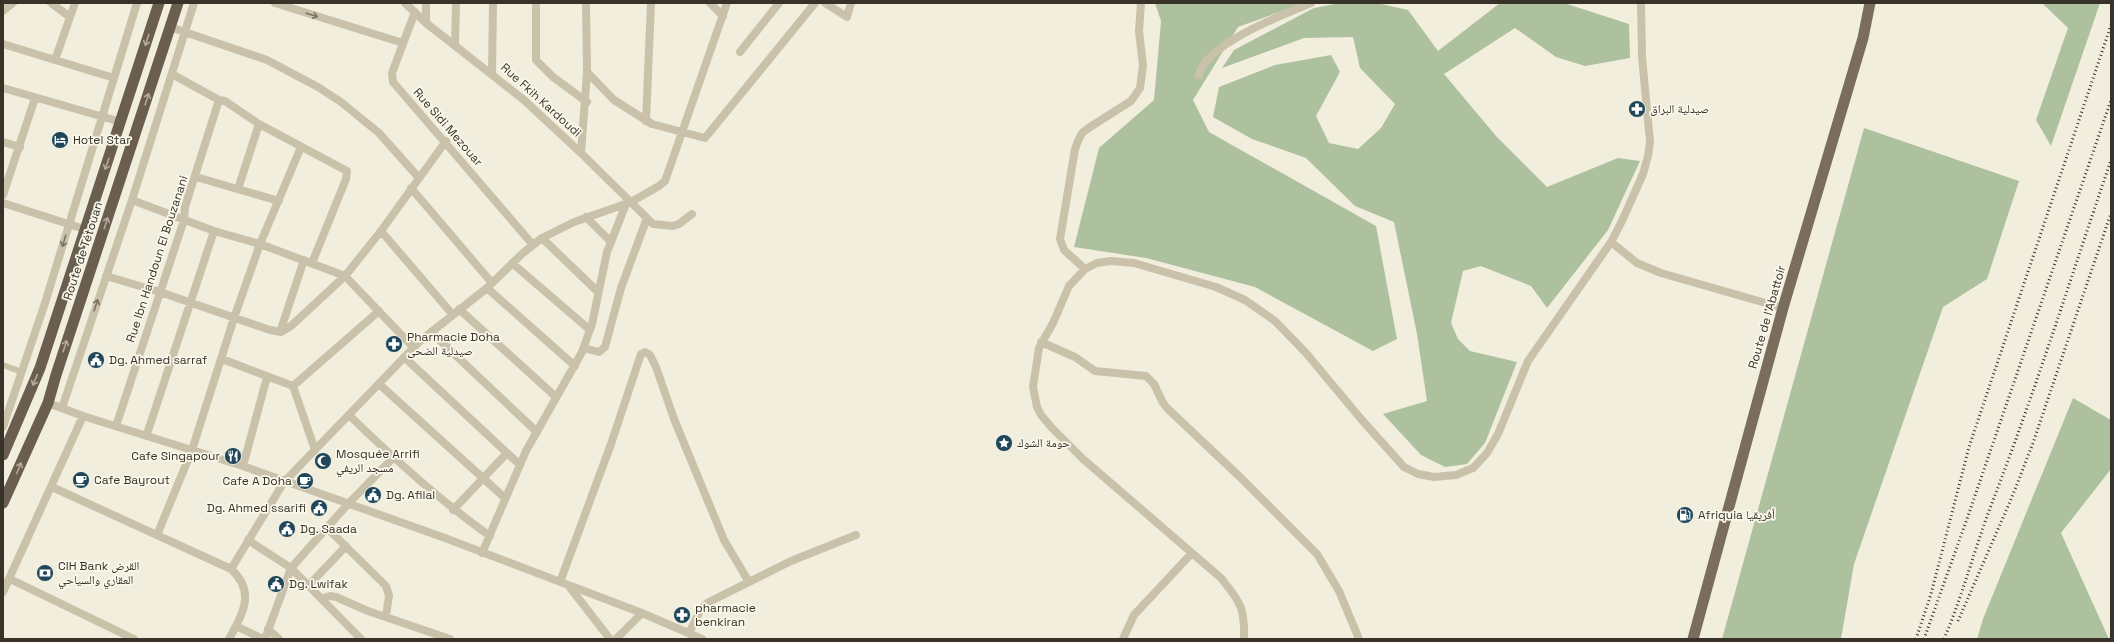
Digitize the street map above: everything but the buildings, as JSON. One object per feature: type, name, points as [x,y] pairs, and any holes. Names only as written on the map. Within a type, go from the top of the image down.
[{"type":"highway","name":"Route de Tétouan","points":[[3,456],[40,368],[84,229],[121,122],[159,3]]},
{"type":"highway","name":"Route de Tétouan","points":[[3,503],[48,403],[178,3]]},
{"type":"main road","name":"Route de l’Abattoir","points":[[1693,639],[1783,308],[1863,38],[1870,3]]},
{"type":"street","points":[[3,11],[14,3]]},
{"type":"street","points":[[50,3],[70,17]]},
{"type":"street","points":[[55,60],[75,3]]},
{"type":"street","points":[[3,428],[69,224],[137,3]]},
{"type":"street","points":[[62,408],[132,200],[194,3]]},
{"type":"street","points":[[275,3],[403,43]]},
{"type":"street","name":"Rue Fkih Kardoudi","points":[[405,3],[426,23],[492,73],[582,153],[629,203],[650,221]]},
{"type":"street","points":[[426,3],[426,23]]},
{"type":"street","points":[[455,44],[456,3]]},
{"type":"street","points":[[492,73],[493,3]]},
{"type":"street","points":[[536,3],[536,60],[553,77],[587,102]]},
{"type":"street","points":[[582,153],[587,102],[588,72],[586,3]]},
{"type":"street","points":[[646,121],[651,3]]},
{"type":"street","points":[[710,3],[723,16]]},
{"type":"street","points":[[232,569],[284,482],[379,384],[404,356],[431,332],[489,286],[533,244],[542,238],[586,217],[629,203],[665,181],[727,3]]},
{"type":"street","points":[[740,52],[779,3]]},
{"type":"street","points":[[588,72],[614,100],[646,121],[658,127],[702,138],[707,137],[815,3]]},
{"type":"street","points":[[825,3],[847,17],[851,3]]},
{"type":"street","points":[[1085,269],[1064,250],[1060,239],[1075,149],[1082,133],[1131,100],[1140,88],[1143,66],[1139,31],[1141,3]]},
{"type":"street","points":[[1198,75],[1205,61],[1221,47],[1256,28],[1311,3]]},
{"type":"street","points":[[1244,639],[1243,610],[1240,602],[1221,578],[1191,554],[1083,459],[1041,415],[1033,387],[1041,342],[1053,323],[1069,286],[1085,269],[1097,263],[1111,261],[1134,263],[1216,287],[1245,300],[1275,321],[1306,353],[1361,420],[1404,467],[1418,474],[1434,477],[1456,475],[1473,468],[1487,453],[1498,434],[1528,361],[1611,242],[1643,174],[1650,142],[1642,57],[1641,3]]},
{"type":"street","name":"Rue Sidi Mezouar","points":[[414,12],[392,73],[392,78],[399,89],[446,141],[533,244]]},
{"type":"street","points":[[170,27],[267,60],[318,87],[375,129],[419,178]]},
{"type":"street","points":[[3,44],[114,78]]},
{"type":"street","points":[[172,74],[220,100],[225,101],[259,124],[345,170],[348,174],[308,262],[280,332]]},
{"type":"street","points":[[3,88],[121,122]]},
{"type":"street","points":[[3,195],[35,98]]},
{"type":"street","name":"Rue Ibn Handoun El Bouzanani","points":[[116,426],[184,220],[185,207],[220,100]]},
{"type":"street","points":[[238,189],[259,124]]},
{"type":"street","points":[[106,276],[160,292],[234,318],[280,332],[291,326],[345,276],[381,231],[446,141]]},
{"type":"street","points":[[3,142],[20,147]]},
{"type":"street","points":[[157,535],[192,450],[234,318],[260,244],[301,147]]},
{"type":"street","points":[[196,177],[279,201]]},
{"type":"street","points":[[411,188],[489,286],[575,366]]},
{"type":"street","points":[[132,200],[214,231],[260,244],[345,276],[413,348]]},
{"type":"street","points":[[3,203],[84,229]]},
{"type":"street","points":[[482,553],[520,465],[584,348],[590,330],[611,242],[629,203]]},
{"type":"street","points":[[584,348],[599,352],[605,348],[621,288],[650,221],[673,226],[679,224],[692,214]]},
{"type":"street","points":[[586,217],[611,242]]},
{"type":"street","points":[[147,434],[214,231]]},
{"type":"street","points":[[381,231],[456,312],[556,397]]},
{"type":"street","points":[[542,238],[598,292]]},
{"type":"street","points":[[1611,242],[1637,263],[1661,273],[1783,308]]},
{"type":"street","points":[[512,263],[590,330]]},
{"type":"street","points":[[293,386],[379,311]]},
{"type":"street","points":[[431,332],[537,432]]},
{"type":"street","points":[[1041,342],[1075,357],[1095,371],[1139,374],[1146,376],[1154,384],[1163,403],[1168,409],[1241,478],[1317,554],[1339,591],[1359,639]]},
{"type":"street","points":[[564,583],[641,354],[644,352],[649,354],[656,367],[674,419],[724,540],[749,582]]},
{"type":"street","points":[[404,356],[520,465]]},
{"type":"street","points":[[222,359],[293,386]]},
{"type":"street","points":[[3,365],[22,372]]},
{"type":"street","points":[[243,466],[267,377]]},
{"type":"street","points":[[379,384],[505,498]]},
{"type":"street","points":[[293,386],[315,450]]},
{"type":"street","points":[[48,403],[83,416],[147,434],[243,466],[564,583],[642,613],[702,639]]},
{"type":"street","points":[[349,415],[393,458],[453,510],[490,536]]},
{"type":"street","points":[[3,592],[83,416]]},
{"type":"street","points":[[453,510],[507,453]]},
{"type":"street","points":[[236,626],[264,639],[291,568],[348,504],[393,458]]},
{"type":"street","points":[[52,487],[232,569],[243,583],[246,597],[236,626],[229,639]]},
{"type":"street","points":[[327,528],[386,586],[389,596],[386,616]]},
{"type":"street","points":[[689,633],[701,609],[708,604],[791,561],[856,535]]},
{"type":"street","points":[[248,540],[291,568],[323,598],[361,639]]},
{"type":"street","points":[[310,585],[346,546]]},
{"type":"street","points":[[1123,639],[1134,615],[1191,554]]},
{"type":"street","points":[[10,579],[134,639]]},
{"type":"street","points":[[564,583],[610,639]]},
{"type":"street","points":[[323,598],[336,597],[450,639]]},
{"type":"street","points":[[616,639],[642,613]]},
{"type":"street","points":[[268,629],[279,639]]},
{"type":"green space","points":[[1155,3],[1304,3],[1238,27],[1193,100],[1209,132],[1376,226],[1397,339],[1373,351],[1255,287],[1146,258],[1074,247],[1099,148],[1154,100],[1161,21]]},
{"type":"green space","points":[[1340,3],[1377,3],[1408,10],[1438,51],[1500,3],[1564,3],[1629,24],[1630,58],[1585,66],[1556,57],[1515,28],[1444,74],[1496,136],[1547,187],[1618,158],[1640,161],[1608,230],[1547,308],[1531,286],[1481,266],[1463,271],[1451,323],[1458,339],[1470,351],[1517,362],[1485,443],[1467,464],[1445,467],[1421,455],[1383,414],[1427,401],[1417,334],[1394,222],[1355,206],[1306,158],[1252,139],[1213,117],[1219,87],[1275,65],[1331,55],[1340,72],[1316,116],[1329,143],[1358,149],[1381,128],[1395,104],[1360,68],[1353,37],[1304,38],[1222,68],[1234,50],[1314,8]]},
{"type":"green space","points":[[2042,3],[2100,3],[2051,146],[2036,120],[2068,28]]},
{"type":"green space","points":[[1864,128],[2019,181],[1987,279],[1943,307],[1854,564],[1841,639],[1722,639]]},
{"type":"green space","points":[[2073,398],[2111,420],[2111,469],[2061,533],[2109,639],[1977,639],[1983,619]]},
{"type":"railway","points":[[1916,639],[1931,594],[1969,447],[2111,25]]},
{"type":"railway","points":[[1924,639],[1967,519],[2111,100]]},
{"type":"railway","points":[[1944,639],[2037,380],[2111,160]]},
{"type":"railway","points":[[1958,621],[2012,497],[2033,443],[2111,213]]},
{"type":"place","name":"صيدلية البراق","points":[[1637,109]]},
{"type":"place","name":"Hotel Star","points":[[60,140]]},
{"type":"place","name":"Pharmacie Doha صيدلية الضحى","points":[[394,344]]},
{"type":"place","name":"Dg. Ahmed sarraf","points":[[96,360]]},
{"type":"place","name":"حومة الشوك","points":[[1004,443]]},
{"type":"place","name":"Cafe Singapour","points":[[233,456]]},
{"type":"place","name":"Mosquée Arrifi مسجد الريفي","points":[[323,461]]},
{"type":"place","name":"Cafe Bayrout","points":[[81,480]]},
{"type":"place","name":"Cafe A Doha","points":[[305,481]]},
{"type":"place","name":"Dg. Afilal","points":[[373,495]]},
{"type":"place","name":"Dg. Ahmed ssarifi","points":[[319,508]]},
{"type":"place","name":"Afriquia أفريقيا","points":[[1685,515]]},
{"type":"place","name":"Dg. Saada","points":[[287,529]]},
{"type":"place","name":"CIH Bank القرض العقاري والسياحي","points":[[45,573]]},
{"type":"place","name":"Dg. Lwifak","points":[[276,584]]},
{"type":"place","name":"pharmacie benkiran","points":[[682,615]]}]
